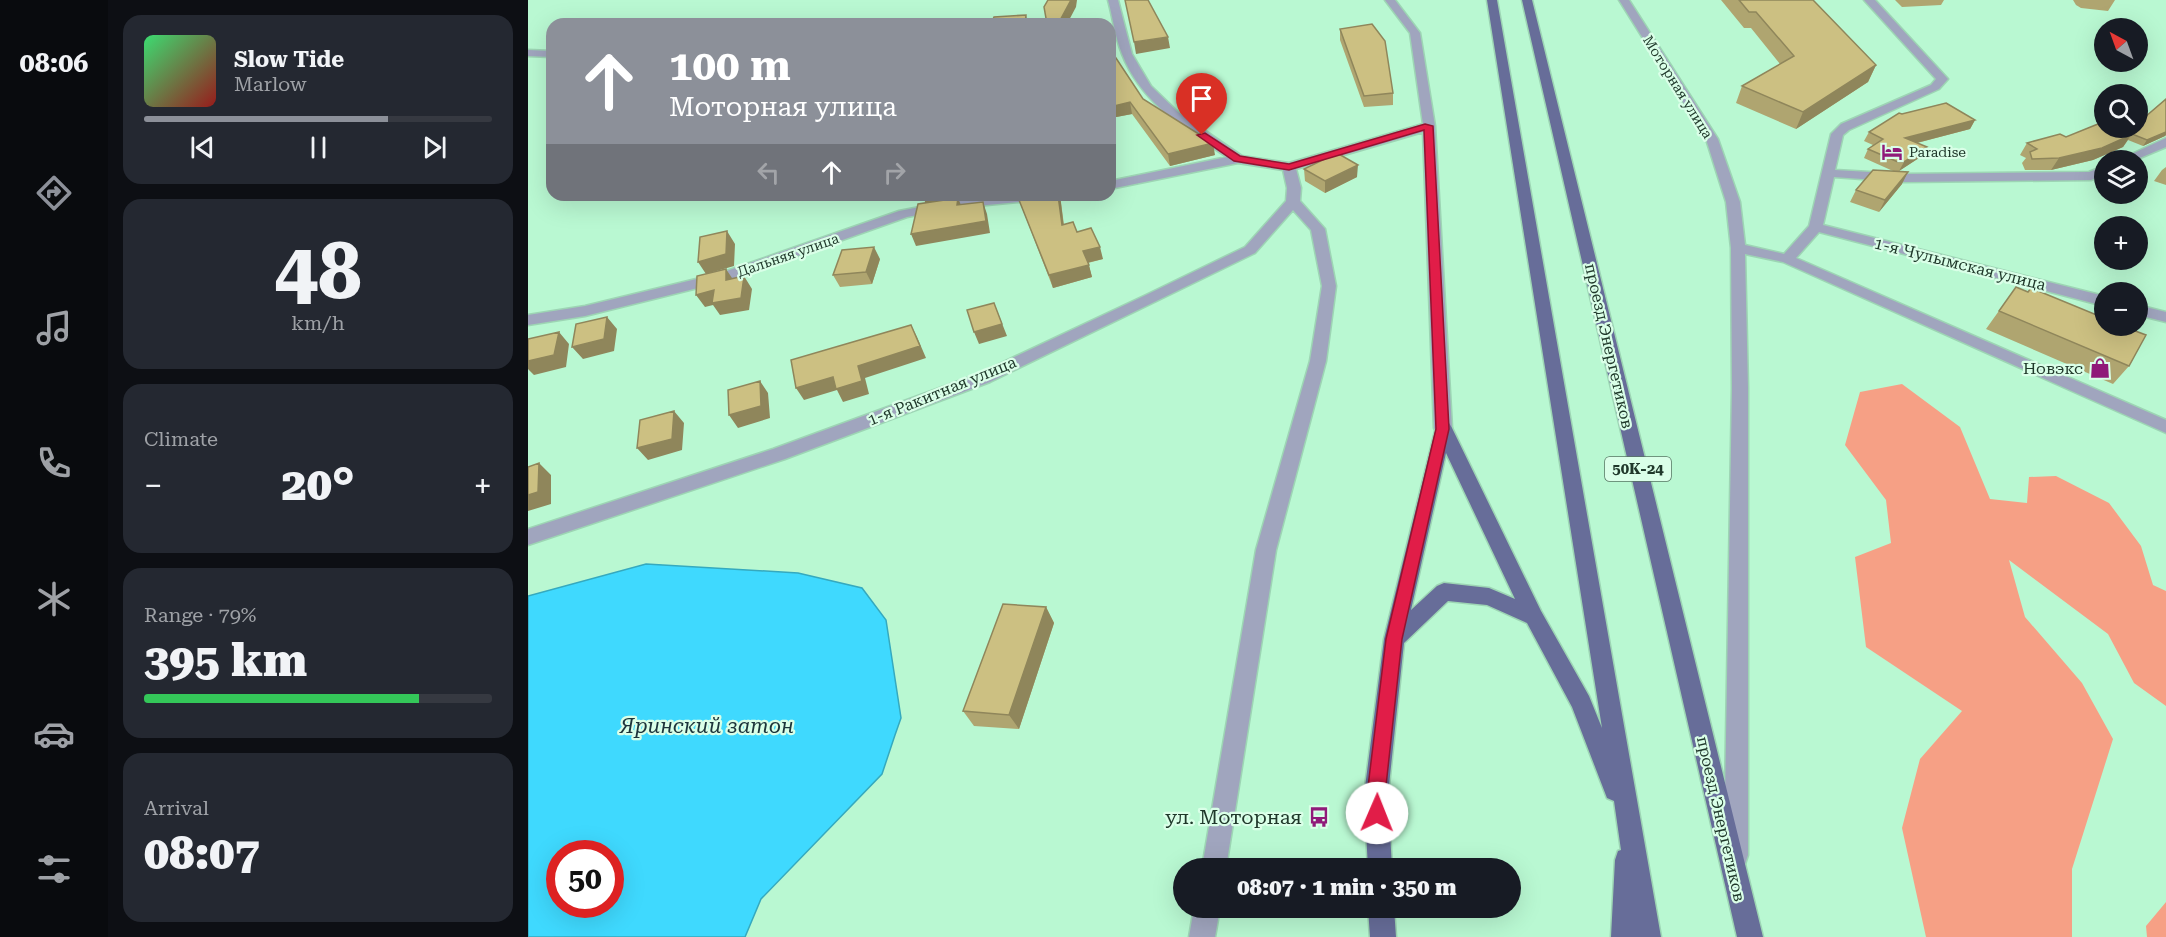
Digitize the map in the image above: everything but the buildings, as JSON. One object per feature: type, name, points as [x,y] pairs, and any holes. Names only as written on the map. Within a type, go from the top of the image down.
[{"type":"main road","points":[[1492,0],[1648,937]]},
{"type":"main road","name":"проезд Энергетиков","points":[[1527,0],[1750,937]]},
{"type":"main road","points":[[1443,429],[1534,617],[1581,704],[1628,824],[1624,937]]},
{"type":"main road","points":[[1379,858],[1376,795],[1394,639],[1443,429]]},
{"type":"main road","points":[[1394,639],[1444,592],[1489,597],[1534,617]]},
{"type":"main road","points":[[1382,918],[1383,937]]},
{"type":"street","points":[[1113,0],[1123,54],[1143,83],[1167,111],[1238,159]]},
{"type":"street","points":[[1390,0],[1415,33],[1429,126],[1443,429]]},
{"type":"street","name":"Моторная улица","points":[[1624,0],[1712,139],[1733,202],[1738,248],[1740,400],[1736,884]]},
{"type":"street","points":[[1787,259],[1816,227],[1838,134],[1845,127],[1935,87],[1942,79],[1869,0]]},
{"type":"street","points":[[528,53],[546,54]]},
{"type":"street","points":[[1116,184],[1238,159],[1289,167],[1429,126]]},
{"type":"street","points":[[2148,150],[2166,142]]},
{"type":"street","points":[[1216,858],[1266,550],[1318,362],[1329,286],[1318,229],[1293,202],[1294,188],[1289,167]]},
{"type":"street","points":[[1827,173],[1904,178],[2094,175]]},
{"type":"street","name":"Дальняя улица","points":[[528,320],[585,311],[724,277],[904,214],[956,204],[987,201]]},
{"type":"street","name":"1-я Ракитная улица","points":[[528,537],[779,454],[984,378],[1250,250],[1293,202]]},
{"type":"street","name":"1-я Чулымская улица","points":[[1816,227],[2094,298]]},
{"type":"street","points":[[1738,248],[1787,259],[2166,427]]},
{"type":"street","points":[[2148,312],[2166,317]]},
{"type":"street","points":[[1202,937],[1205,918]]},
{"type":"shaded area","points":[[1902,384],[1960,427],[1990,499],[2027,503],[2029,477],[2056,476],[2109,503],[2141,546],[2153,585],[2166,591],[2166,706],[2134,683],[2108,634],[2009,560],[2025,617],[2082,683],[2113,739],[2072,869],[2072,937],[1926,937],[1902,828],[1920,759],[1962,711],[1866,647],[1855,557],[1891,543],[1886,500],[1845,445],[1860,392]]},
{"type":"shaded area","points":[[2166,902],[2166,937],[2147,937],[2146,926]]},
{"type":"water","name":"Яринский затон","points":[[646,564],[798,573],[862,588],[886,620],[901,718],[882,774],[761,899],[745,937],[528,937],[528,596]]},
{"type":"place","name":"Paradise","points":[[1892,152]]},
{"type":"place","name":"Новэкс","points":[[2100,368]]},
{"type":"place","name":"ул. Моторная","points":[[1319,817]]},
{"type":"route","points":[[1202,135],[1238,159],[1269,162],[1289,167],[1429,126],[1443,429],[1394,639],[1376,795],[1377,813]]}]
